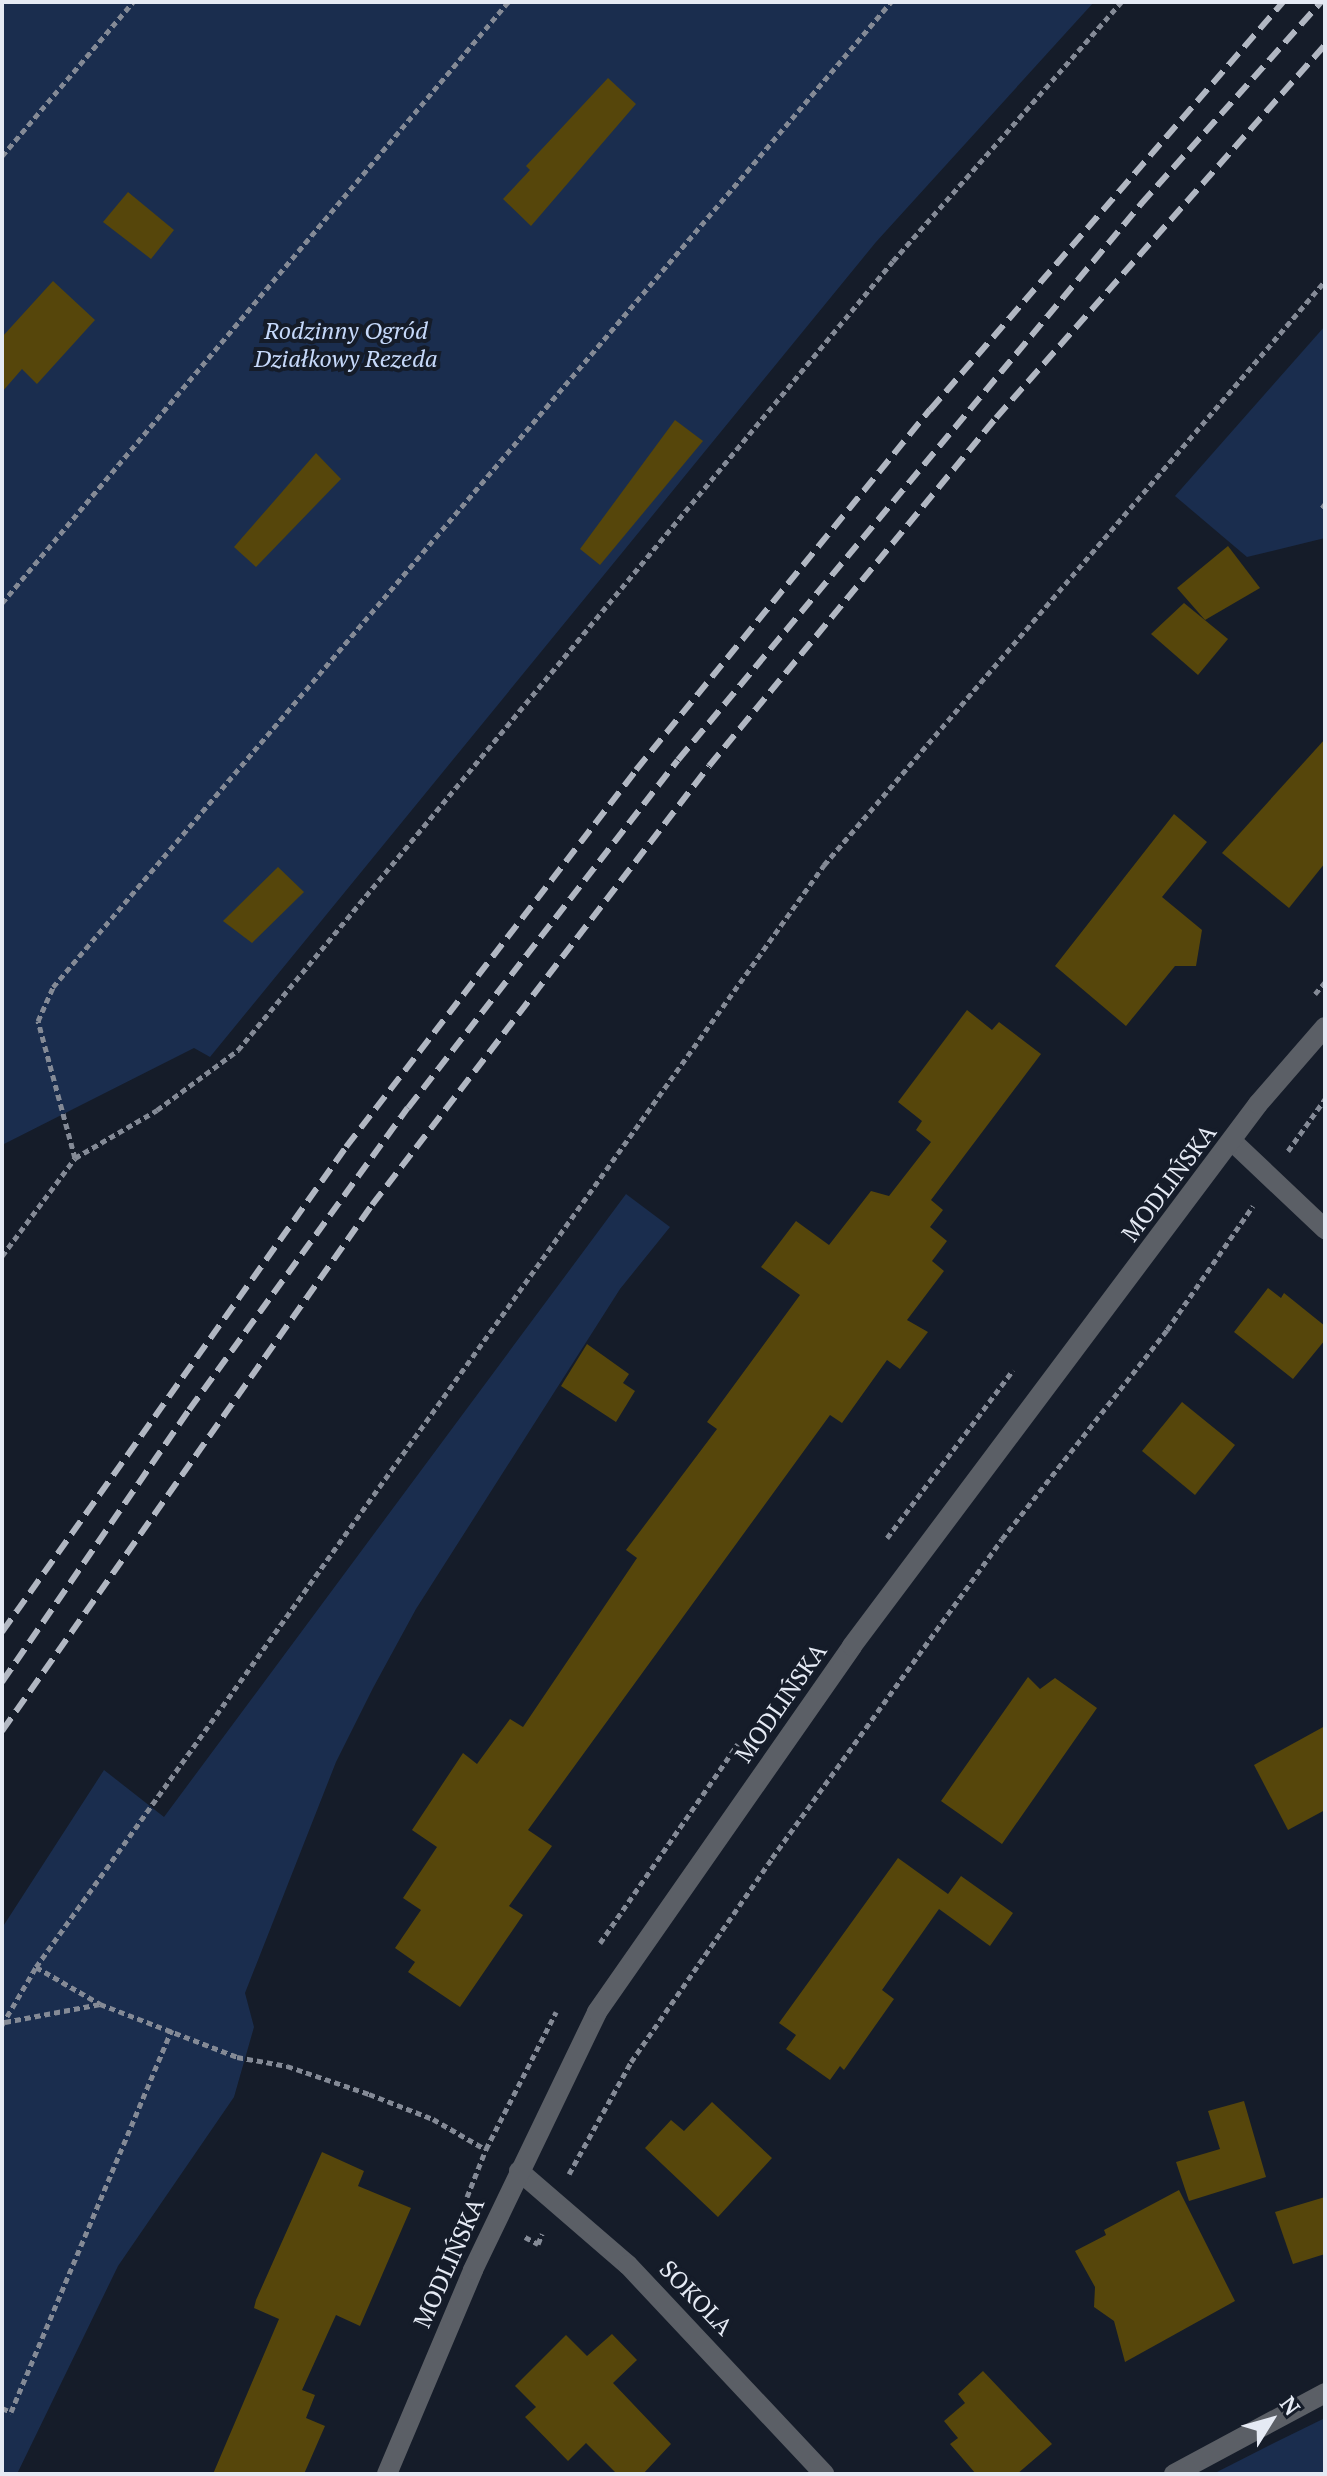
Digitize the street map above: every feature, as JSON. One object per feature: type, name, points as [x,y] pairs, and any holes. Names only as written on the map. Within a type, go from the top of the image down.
[{"type":"street","name":"MODLIŃSKA","points":[[387,2474],[519,2171],[597,2012],[852,1646],[1233,1142],[1325,1027]]},
{"type":"street","points":[[1233,1142],[1325,1229]]},
{"type":"street","name":"SOKOLA","points":[[519,2171],[628,2265],[824,2474]]},
{"type":"street","points":[[1174,2474],[1325,2393]]},
{"type":"path","points":[[2,156],[133,2]]},
{"type":"path","points":[[2,603],[508,2]]},
{"type":"path","points":[[75,1158],[38,1021],[53,987],[891,2]]},
{"type":"path","points":[[2,1256],[75,1158],[157,1110],[238,1050],[893,261],[1121,2]]},
{"type":"path","points":[[3,2023],[36,1967],[824,865],[1325,281]]},
{"type":"path","points":[[1283,1157],[1325,1099]]},
{"type":"path","points":[[554,2201],[631,2062],[772,1858],[1002,1539],[1167,1330],[1256,1199]]},
{"type":"path","points":[[36,1967],[100,2004],[172,2029],[237,2057],[287,2066],[433,2119],[519,2171]]},
{"type":"path","points":[[3,2023],[100,2004]]},
{"type":"path","points":[[2,2408],[11,2412],[172,2029]]},
{"type":"green space","name":"Rodzinny Ogród Działkowy Rezeda","points":[[2,2],[1094,2],[876,242],[210,1057],[194,1048],[2,1145]]},
{"type":"green space","points":[[1325,326],[1325,538],[1247,557],[1175,496]]},
{"type":"green space","points":[[626,1194],[670,1227],[620,1289],[416,1609],[373,1688],[336,1762],[245,1993],[254,2027],[234,2097],[118,2266],[17,2474],[2,2474],[2,1928],[104,1770],[164,1817]]},
{"type":"green space","points":[[1325,2418],[1325,2474],[1213,2474],[1276,2442]]},
{"type":"building","points":[[608,78],[636,104],[531,226],[503,199],[530,170],[526,166]]},
{"type":"building","points":[[128,192],[174,230],[151,259],[103,222]]},
{"type":"building","points":[[53,281],[95,320],[37,384],[22,369],[2,392],[2,337]]},
{"type":"building","points":[[675,420],[703,441],[600,565],[580,549]]},
{"type":"building","points":[[316,453],[341,479],[256,567],[234,547]]},
{"type":"building","points":[[1228,546],[1260,588],[1205,620],[1177,588]]},
{"type":"building","points":[[1184,603],[1228,639],[1198,675],[1151,634]]},
{"type":"building","points":[[1325,739],[1325,863],[1289,908],[1222,853]]},
{"type":"building","points":[[1174,814],[1207,842],[1162,897],[1202,930],[1196,966],[1175,966],[1126,1026],[1055,966]]},
{"type":"building","points":[[278,867],[304,892],[252,943],[223,921]]},
{"type":"building","points":[[967,1010],[992,1030],[999,1022],[1041,1054],[931,1200],[943,1210],[930,1227],[947,1241],[932,1261],[944,1271],[907,1320],[928,1332],[900,1369],[887,1360],[842,1423],[830,1415],[528,1830],[552,1846],[509,1906],[523,1915],[460,2007],[408,1972],[415,1962],[395,1948],[421,1910],[403,1898],[437,1847],[412,1830],[463,1753],[477,1764],[510,1719],[523,1727],[637,1558],[626,1550],[717,1429],[707,1422],[800,1295],[761,1267],[796,1221],[829,1245],[871,1191],[889,1196],[931,1142],[916,1130],[922,1121],[898,1102]]},
{"type":"building","points":[[1268,1288],[1281,1298],[1284,1293],[1325,1326],[1325,1340],[1293,1379],[1234,1332]]},
{"type":"building","points":[[587,1344],[629,1374],[623,1383],[635,1391],[616,1422],[561,1386]]},
{"type":"building","points":[[1182,1402],[1235,1445],[1195,1495],[1142,1451]]},
{"type":"building","points":[[1028,1677],[1040,1689],[1055,1678],[1097,1708],[1002,1844],[941,1801]]},
{"type":"building","points":[[1325,1726],[1325,1810],[1288,1830],[1254,1765]]},
{"type":"building","points":[[898,1858],[948,1894],[961,1876],[1013,1913],[990,1946],[939,1909],[882,1990],[894,1999],[844,2070],[840,2066],[830,2080],[786,2049],[796,2035],[779,2023]]},
{"type":"building","points":[[1244,2101],[1266,2177],[1189,2201],[1176,2162],[1220,2149],[1208,2111]]},
{"type":"building","points":[[712,2102],[772,2158],[718,2217],[645,2148],[671,2120],[684,2131]]},
{"type":"building","points":[[322,2152],[364,2171],[358,2186],[411,2208],[360,2326],[336,2315],[302,2390],[315,2395],[306,2418],[325,2426],[304,2474],[213,2474],[279,2319],[254,2308],[256,2300]]},
{"type":"building","points":[[1179,2190],[1235,2301],[1125,2362],[1114,2321],[1094,2307],[1095,2287],[1075,2251],[1106,2235],[1104,2230]]},
{"type":"building","points":[[1325,2197],[1325,2254],[1293,2264],[1275,2212]]},
{"type":"building","points":[[612,2334],[637,2360],[613,2383],[671,2444],[643,2474],[617,2474],[586,2443],[568,2461],[525,2417],[536,2407],[515,2386],[566,2335],[587,2356]]},
{"type":"building","points":[[983,2371],[1052,2444],[1017,2474],[976,2474],[950,2444],[958,2438],[944,2421],[965,2403],[958,2394]]},
{"type":"railway","points":[[2,1632],[346,1147],[636,770],[930,410],[1283,2]]},
{"type":"railway","points":[[2,1682],[189,1410],[408,1108],[678,760],[1141,204],[1321,2]]},
{"type":"railway","points":[[2,1731],[372,1205],[709,766],[996,418],[1325,45]]}]
